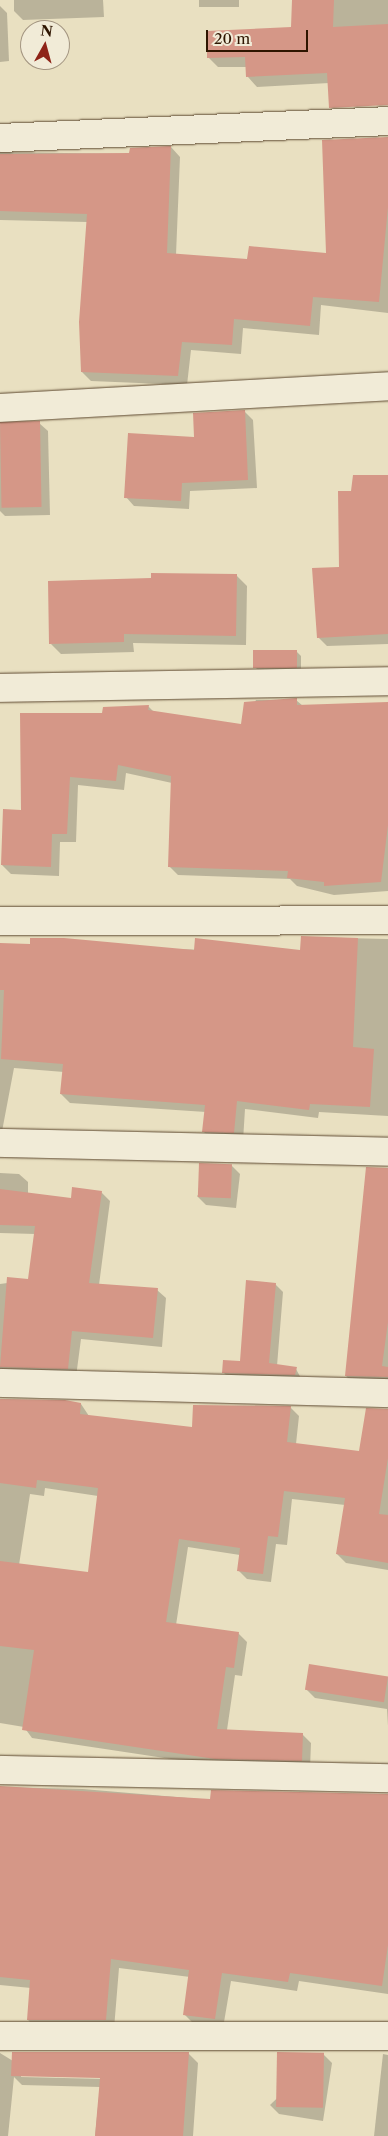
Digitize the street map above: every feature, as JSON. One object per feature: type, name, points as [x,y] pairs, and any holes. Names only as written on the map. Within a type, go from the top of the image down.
[{"type":"street","points":[[0,138],[388,121]]},
{"type":"street","points":[[0,408],[388,386]]},
{"type":"street","points":[[0,688],[388,681]]},
{"type":"street","points":[[0,921],[388,920]]},
{"type":"street","points":[[0,1143],[388,1152]]},
{"type":"street","points":[[0,1383],[388,1393]]},
{"type":"street","points":[[0,1770],[388,1778]]},
{"type":"street","points":[[0,2036],[388,2036]]},
{"type":"building","points":[[292,0],[334,0],[333,27],[388,24],[388,105],[329,108],[327,73],[246,77],[245,57],[207,58],[207,31],[291,27]]},
{"type":"building","points":[[388,137],[388,207],[379,302],[313,297],[310,326],[234,319],[232,345],[182,342],[178,376],[81,372],[79,322],[87,214],[0,211],[0,154],[129,153],[130,148],[171,146],[167,253],[247,259],[249,246],[326,253],[322,140]]},
{"type":"building","points":[[245,410],[248,480],[182,483],[181,501],[124,498],[128,433],[194,437],[193,413]]},
{"type":"building","points":[[40,421],[42,507],[2,508],[0,422]]},
{"type":"building","points":[[353,475],[388,475],[388,634],[317,638],[312,568],[339,567],[338,491],[351,491]]},
{"type":"building","points":[[151,573],[237,574],[236,636],[124,634],[124,642],[49,644],[48,581],[151,578]]},
{"type":"building","points":[[253,650],[297,650],[297,668],[253,668]]},
{"type":"building","points":[[297,698],[297,705],[388,702],[388,825],[381,882],[324,886],[324,882],[287,878],[288,871],[168,867],[171,776],[118,765],[116,781],[70,777],[67,834],[52,834],[51,867],[1,865],[3,809],[21,810],[20,713],[102,713],[103,707],[149,705],[148,710],[241,724],[244,702]]},
{"type":"building","points":[[301,936],[358,938],[353,1047],[374,1049],[370,1107],[310,1104],[309,1110],[237,1101],[234,1133],[202,1132],[205,1105],[60,1094],[63,1064],[1,1059],[4,990],[0,990],[0,943],[30,944],[30,938],[64,938],[194,950],[195,938],[300,950]]},
{"type":"building","points":[[199,1163],[232,1164],[231,1198],[198,1197]]},
{"type":"building","points":[[366,1167],[388,1168],[388,1322],[382,1366],[388,1367],[388,1377],[345,1376]]},
{"type":"building","points":[[72,1187],[102,1191],[89,1283],[158,1288],[153,1338],[72,1331],[68,1369],[0,1367],[7,1277],[28,1279],[35,1226],[0,1225],[0,1189],[71,1198]]},
{"type":"building","points":[[246,1280],[276,1283],[269,1363],[297,1367],[295,1375],[222,1373],[223,1360],[240,1361]]},
{"type":"building","points":[[0,1399],[65,1400],[81,1403],[80,1414],[192,1427],[193,1405],[291,1406],[287,1442],[359,1451],[366,1408],[388,1409],[388,1458],[379,1514],[388,1515],[388,1563],[336,1554],[345,1498],[284,1491],[278,1537],[268,1536],[263,1574],[237,1571],[240,1548],[179,1539],[166,1622],[239,1632],[234,1668],[226,1667],[217,1729],[303,1733],[302,1761],[215,1759],[22,1730],[34,1650],[0,1646],[0,1561],[88,1572],[98,1488],[37,1480],[36,1488],[0,1483]]},
{"type":"building","points":[[309,1664],[388,1677],[384,1702],[305,1690]]},
{"type":"building","points":[[0,1786],[210,1799],[211,1790],[388,1794],[388,1945],[382,1986],[290,1973],[288,1982],[222,1973],[215,2019],[183,2015],[189,1970],[111,1959],[106,2020],[27,2020],[30,1980],[0,1977]]},
{"type":"building","points":[[12,2052],[189,2052],[183,2136],[95,2136],[100,2078],[11,2076]]},
{"type":"building","points":[[277,2052],[324,2053],[323,2108],[276,2107]]}]
